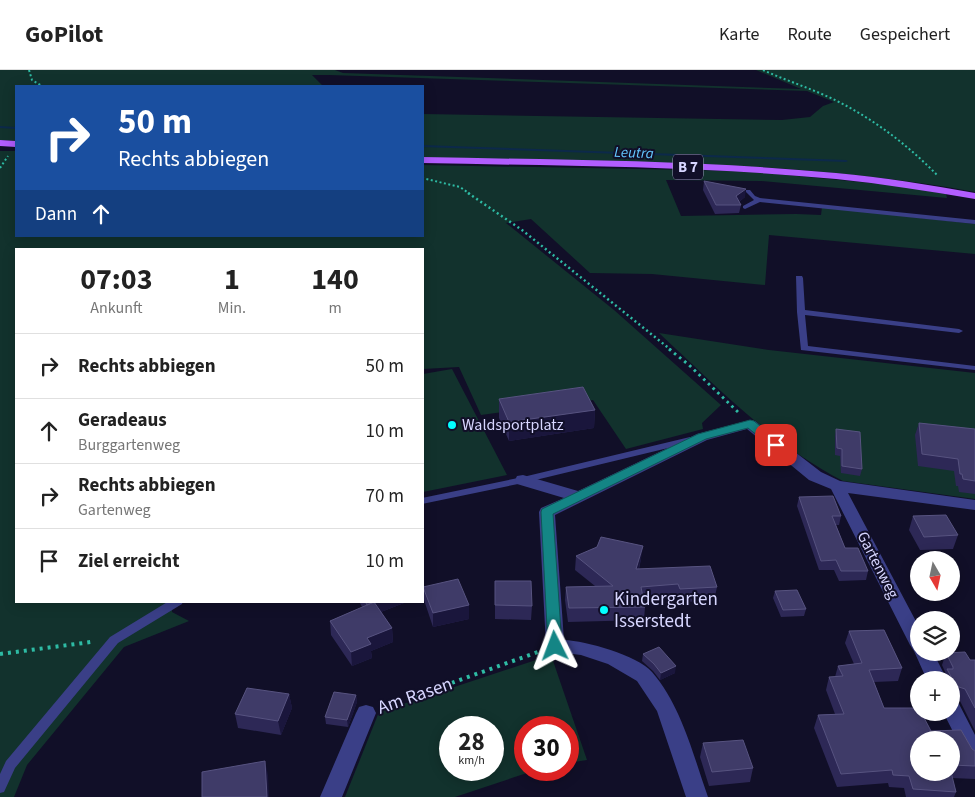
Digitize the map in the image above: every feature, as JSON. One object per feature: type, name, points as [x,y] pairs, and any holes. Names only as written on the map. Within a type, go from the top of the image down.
[{"type":"main road","points":[[0,143],[15,144]]},
{"type":"main road","name":"B 7","points":[[424,160],[744,168],[833,175],[975,196]]},
{"type":"street","points":[[697,797],[666,708],[644,676],[615,659],[582,648],[548,649],[547,512],[702,437],[750,424],[815,476],[838,486],[975,505]]},
{"type":"street","points":[[523,480],[579,497]]},
{"type":"street","name":"Gartenweg","points":[[838,486],[910,627]]},
{"type":"street","name":"Am Rasen","points":[[331,797],[366,713]]},
{"type":"street","points":[[958,721],[975,755]]},
{"type":"lane","points":[[748,191],[753,198],[759,200],[975,222]]},
{"type":"lane","points":[[745,207],[759,200]]},
{"type":"lane","points":[[799,278],[804,348],[975,368]]},
{"type":"lane","points":[[802,312],[959,331]]},
{"type":"lane","points":[[424,501],[523,480],[702,437]]},
{"type":"lane","points":[[0,788],[10,765],[114,640],[175,603]]},
{"type":"path","points":[[29,70],[32,80],[40,85]]},
{"type":"path","points":[[763,70],[838,101],[864,117],[921,157],[951,191]]},
{"type":"path","points":[[424,178],[442,181],[460,187],[522,230],[688,365],[750,424]]},
{"type":"path","points":[[0,654],[114,640]]},
{"type":"path","name":"Am Rasen","points":[[366,713],[548,649]]},
{"type":"green space","points":[[0,70],[335,70],[343,73],[801,89],[756,70],[975,70],[975,192],[907,181],[769,168],[631,162],[424,158],[424,114],[782,120],[810,117],[823,106],[834,102],[807,91],[329,75],[312,75],[322,85],[15,85],[15,141],[0,140]]},
{"type":"green space","points":[[0,151],[15,151],[15,237],[424,237],[424,165],[744,171],[892,185],[946,194],[947,198],[761,181],[666,180],[681,216],[821,215],[822,207],[975,224],[975,254],[769,235],[765,285],[652,274],[590,273],[531,219],[506,223],[614,310],[721,405],[702,423],[703,429],[626,449],[593,400],[481,415],[459,367],[424,369],[424,248],[15,248],[15,603],[172,603],[172,612],[189,621],[124,647],[27,765],[14,797],[0,797]]},
{"type":"green space","points":[[659,333],[769,350],[975,373],[975,499],[843,481],[792,450],[769,432],[724,394]]},
{"type":"green space","name":"Waldsportplatz","points":[[452,369],[507,475],[424,492],[424,374]]},
{"type":"green space","points":[[551,655],[572,716],[514,716],[514,777],[504,781],[504,716],[439,716],[439,781],[503,781],[455,797],[345,797],[379,712]]},
{"type":"green space","points":[[579,737],[587,760],[579,761]]},
{"type":"building","points":[[704,181],[746,189],[736,196],[741,205],[716,205]]},
{"type":"building","points":[[583,387],[595,410],[509,422],[499,399]]},
{"type":"building","points":[[919,423],[975,429],[975,481],[963,479],[962,474],[960,474],[958,459],[922,454]]},
{"type":"building","points":[[836,429],[860,432],[862,469],[842,466],[842,449],[837,448]]},
{"type":"building","points":[[833,496],[841,516],[832,516],[845,548],[858,548],[868,571],[841,571],[836,560],[821,561],[799,497]]},
{"type":"building","points":[[946,515],[958,535],[924,537],[913,516]]},
{"type":"building","points":[[601,537],[643,546],[636,569],[710,566],[717,587],[680,589],[678,584],[641,587],[645,607],[569,608],[566,587],[613,586],[576,556],[597,547]]},
{"type":"building","points":[[458,579],[469,605],[433,613],[424,587]]},
{"type":"building","points":[[495,581],[531,581],[532,606],[495,605]]},
{"type":"building","points":[[797,590],[806,609],[783,610],[775,591]]},
{"type":"building","points":[[375,603],[392,628],[367,638],[371,644],[351,652],[330,621]]},
{"type":"building","points":[[884,630],[902,668],[869,670],[884,708],[910,708],[910,721],[926,721],[931,731],[910,731],[910,779],[909,776],[893,775],[892,770],[841,774],[818,715],[844,714],[829,677],[843,676],[838,666],[862,663],[849,631]]},
{"type":"building","points":[[659,647],[676,666],[661,673],[643,654]]},
{"type":"building","points":[[960,652],[965,652],[970,660],[975,660],[975,708],[965,689],[960,687],[960,671],[948,671],[947,669],[953,669],[950,661],[960,661]]},
{"type":"building","points":[[247,688],[289,694],[278,721],[235,714]]},
{"type":"building","points":[[334,692],[356,695],[347,720],[325,717]]},
{"type":"building","points":[[961,730],[975,751],[975,766],[960,765],[960,731],[931,731]]},
{"type":"building","points":[[743,740],[753,768],[712,772],[703,743]]},
{"type":"building","points":[[265,761],[267,797],[202,797],[202,772]]},
{"type":"building","points":[[911,781],[953,781],[956,792],[913,789]]},
{"type":"waterway","name":"Leutra","points":[[0,127],[15,128]]},
{"type":"waterway","name":"Leutra","points":[[424,146],[846,161]]},
{"type":"place","name":"Waldsportplatz","points":[[452,425]]},
{"type":"place","name":"Kindergarten Isserstedt","points":[[604,610]]},
{"type":"route","points":[[555,646],[547,512],[702,437],[732,428],[750,424],[776,445]]}]
